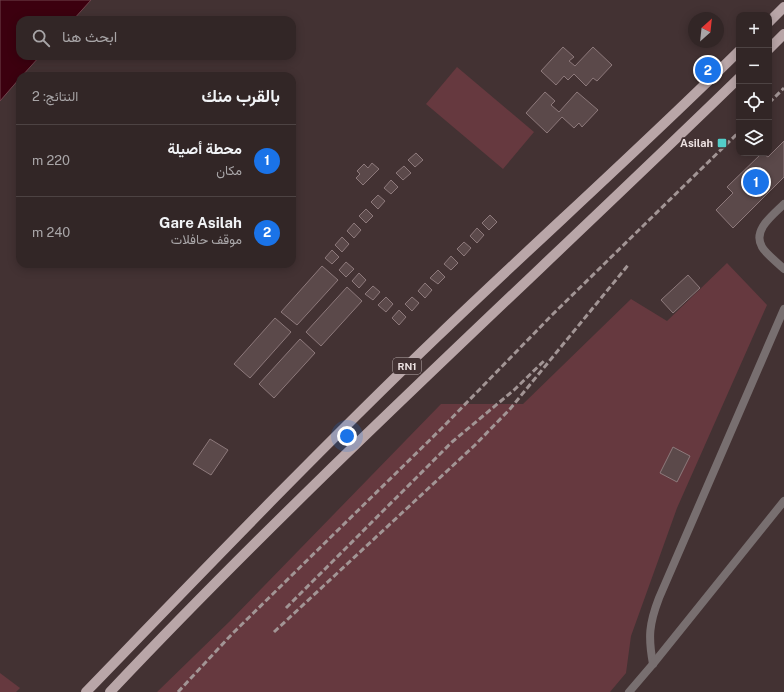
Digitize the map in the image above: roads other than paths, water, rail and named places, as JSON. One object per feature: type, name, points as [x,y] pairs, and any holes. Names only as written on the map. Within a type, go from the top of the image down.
[{"type":"main road","points":[[772,19],[784,7]]},
{"type":"main road","points":[[770,48],[784,34]]},
{"type":"main road","name":"RN1","points":[[86,692],[338,433],[439,335],[638,149],[736,54]]},
{"type":"main road","name":"RN1","points":[[110,692],[173,625],[303,496],[736,81]]},
{"type":"street","points":[[784,204],[762,227],[759,236],[762,247],[784,269]]},
{"type":"street","points":[[653,664],[649,644],[653,614],[784,309]]},
{"type":"street","points":[[629,692],[784,501]]},
{"type":"railway","points":[[772,100],[784,88]]},
{"type":"railway","points":[[178,692],[232,634],[442,428],[552,315],[736,135]]},
{"type":"railway","points":[[274,632],[475,445],[510,409],[629,264]]},
{"type":"railway","points":[[286,608],[452,442],[514,390],[545,360]]},
{"type":"place","name":"Gare Asilah","points":[[708,70]]},
{"type":"place","name":"Asilah","points":[[722,143]]},
{"type":"place","name":"محطة أصيلة","points":[[756,182]]}]
